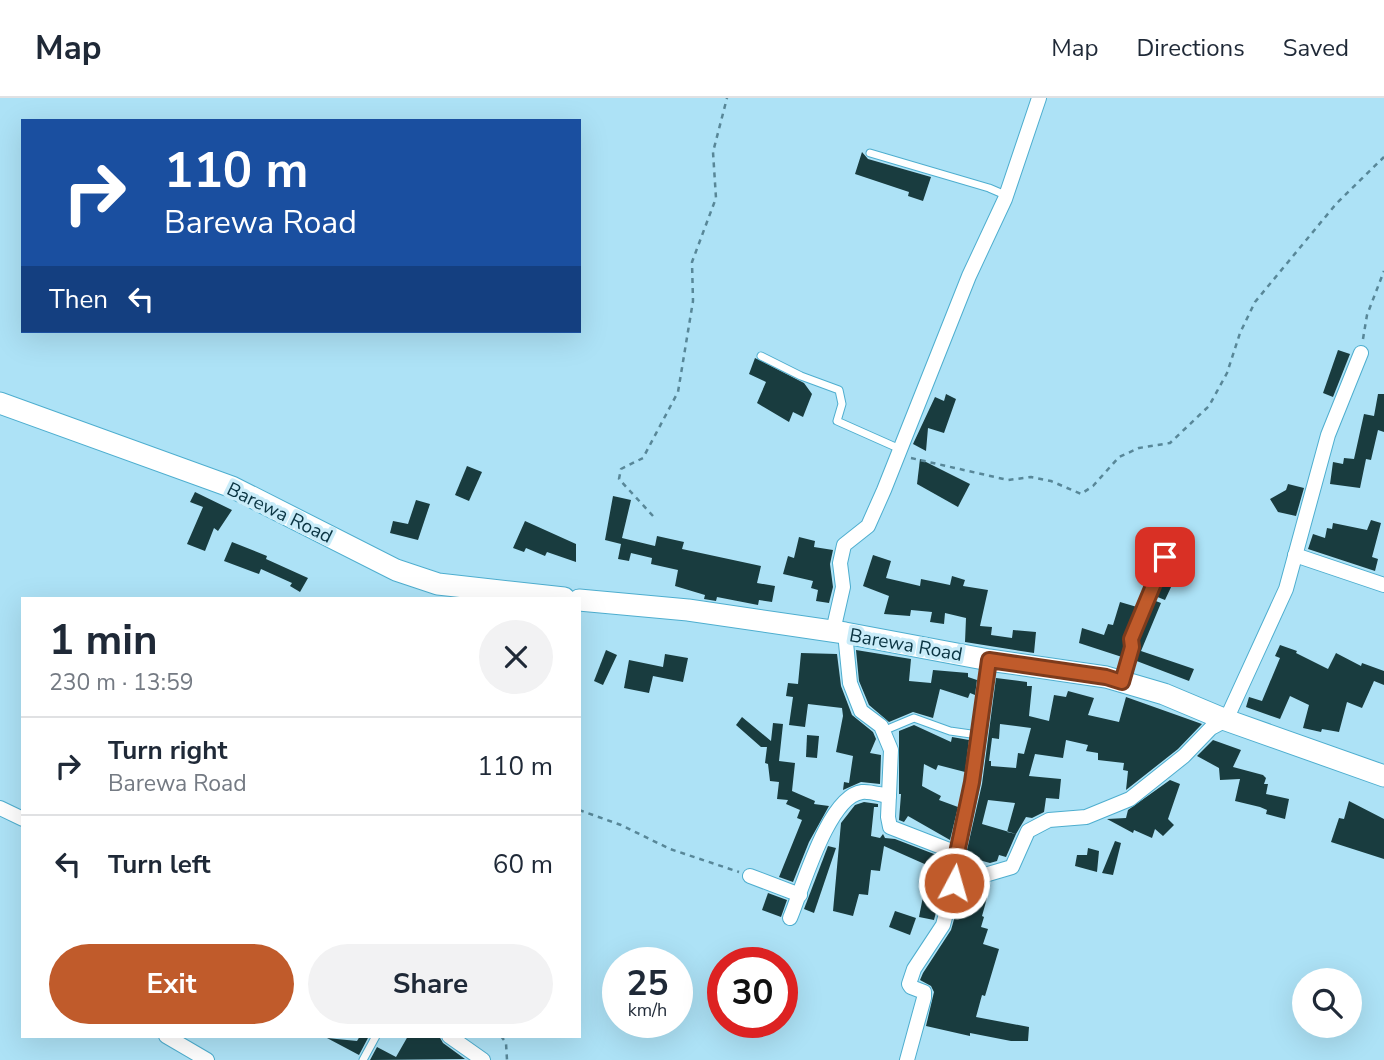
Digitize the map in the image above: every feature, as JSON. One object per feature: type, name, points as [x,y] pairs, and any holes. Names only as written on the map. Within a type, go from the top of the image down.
[{"type":"main road","name":"Barewa Road","points":[[0,403],[232,487],[396,570],[438,584],[555,597]]},
{"type":"main road","name":"Barewa Road","points":[[581,600],[688,610],[839,632],[989,660],[1106,677],[1164,694],[1226,720],[1384,776]]},
{"type":"street","points":[[957,853],[890,828],[891,750],[881,726],[861,711],[850,682],[839,632],[843,587],[840,563],[844,545],[868,526],[901,450],[969,276],[1005,199],[1039,98]]},
{"type":"street","points":[[955,873],[978,877],[1012,867],[1028,831],[1049,820],[1086,817],[1130,799],[1184,756],[1211,728],[1226,720],[1286,589],[1328,435],[1361,353]]},
{"type":"street","points":[[1295,555],[1384,585]]},
{"type":"street","points":[[908,1060],[924,998],[924,992],[909,984],[914,969],[943,925],[972,782],[989,660]]},
{"type":"street","points":[[790,918],[827,825],[839,807],[850,797],[862,792],[889,796]]},
{"type":"street","points":[[0,808],[21,818]]},
{"type":"street","points":[[750,876],[800,895]]},
{"type":"street","points":[[169,1038],[207,1060]]},
{"type":"street","points":[[452,1038],[478,1058]]},
{"type":"lane","points":[[870,153],[989,188],[1003,194],[1005,199]]},
{"type":"lane","points":[[761,356],[839,390],[842,404],[837,421],[901,450]]},
{"type":"lane","points":[[1122,682],[1132,647],[1131,639],[1165,557]]},
{"type":"lane","points":[[883,731],[914,718],[950,731],[978,735]]},
{"type":"lane","points":[[363,1060],[375,1038]]},
{"type":"path","points":[[653,516],[619,479],[621,469],[643,458],[678,392],[693,301],[692,262],[716,198],[713,152],[727,98]]},
{"type":"path","points":[[901,450],[906,457],[1008,480],[1031,477],[1051,481],[1081,494],[1093,486],[1119,457],[1139,448],[1170,443],[1209,406],[1227,373],[1240,333],[1255,302],[1336,204],[1384,158]]},
{"type":"path","points":[[1361,353],[1367,315],[1384,271]]},
{"type":"path","points":[[581,811],[621,825],[670,849],[750,876]]},
{"type":"path","points":[[502,1038],[506,1043],[508,1060]]},
{"type":"building","points":[[862,152],[868,159],[931,177],[923,201],[908,196],[909,192],[855,174]]},
{"type":"building","points":[[1338,350],[1350,354],[1333,397],[1323,393]]},
{"type":"building","points":[[755,358],[804,383],[812,394],[803,417],[793,412],[789,422],[757,403],[766,382],[749,374]]},
{"type":"building","points":[[946,394],[956,399],[944,433],[928,428],[926,451],[913,444],[935,397],[944,401]]},
{"type":"building","points":[[1378,394],[1384,394],[1384,432],[1378,430],[1371,460],[1366,459],[1360,488],[1330,484],[1333,462],[1343,464],[1344,458],[1354,459],[1364,414],[1374,416]]},
{"type":"building","points":[[920,459],[970,484],[958,507],[917,484]]},
{"type":"building","points":[[467,466],[482,472],[469,501],[455,495]]},
{"type":"building","points":[[1288,484],[1304,488],[1296,516],[1278,512],[1270,499],[1286,490]]},
{"type":"building","points":[[195,492],[232,510],[218,531],[214,528],[205,551],[187,544],[203,507],[190,502]]},
{"type":"building","points":[[613,496],[631,500],[622,538],[655,546],[657,536],[684,542],[682,549],[761,566],[757,583],[775,586],[772,602],[759,600],[758,605],[717,597],[716,601],[704,599],[705,595],[675,586],[678,570],[651,564],[652,558],[631,553],[629,561],[618,559],[621,544],[605,540]]},
{"type":"building","points":[[416,500],[430,504],[418,540],[390,533],[393,521],[408,524]]},
{"type":"building","points":[[1371,520],[1381,523],[1372,557],[1378,559],[1375,571],[1308,549],[1313,534],[1325,538],[1327,528],[1332,529],[1333,523],[1367,530]]},
{"type":"building","points":[[525,521],[576,544],[576,562],[547,552],[545,556],[526,548],[524,552],[513,548]]},
{"type":"building","points":[[799,537],[815,541],[814,547],[833,550],[830,564],[833,587],[829,603],[816,601],[818,590],[811,588],[813,581],[783,574],[788,556],[794,558]]},
{"type":"building","points":[[232,542],[267,556],[266,559],[308,578],[300,592],[290,586],[292,583],[261,569],[259,574],[224,561]]},
{"type":"building","points":[[873,555],[891,561],[886,578],[920,586],[921,579],[950,585],[952,576],[965,580],[963,586],[988,590],[980,626],[992,627],[991,635],[1012,638],[1013,630],[1036,632],[1034,653],[965,642],[966,618],[945,613],[944,624],[930,622],[932,612],[911,610],[910,616],[884,614],[889,596],[863,586]]},
{"type":"building","points":[[1168,566],[1179,570],[1165,600],[1155,596]]},
{"type":"building","points":[[1153,600],[1161,603],[1141,651],[1194,669],[1189,681],[1134,660],[1140,631]]},
{"type":"building","points":[[1120,602],[1137,607],[1128,628],[1122,657],[1079,643],[1082,628],[1104,635],[1108,624],[1113,625]]},
{"type":"building","points":[[1280,645],[1297,651],[1296,653],[1328,669],[1336,653],[1361,666],[1362,663],[1384,671],[1384,685],[1374,681],[1362,708],[1347,702],[1339,732],[1303,728],[1309,705],[1290,696],[1280,719],[1246,707],[1249,697],[1262,701],[1280,658],[1275,656]]},
{"type":"building","points":[[606,650],[617,655],[603,685],[594,681]]},
{"type":"building","points":[[856,650],[911,659],[909,681],[931,683],[933,670],[968,673],[968,677],[977,680],[975,695],[970,693],[968,698],[940,689],[933,718],[913,712],[889,722],[869,705],[859,681]]},
{"type":"building","points":[[801,653],[837,654],[841,686],[852,715],[873,732],[876,739],[870,753],[881,755],[880,784],[861,782],[843,790],[844,782],[849,783],[853,756],[836,752],[842,708],[808,704],[805,727],[789,725],[793,697],[786,696],[788,683],[798,684]]},
{"type":"building","points":[[665,654],[688,658],[683,682],[653,676],[649,693],[624,688],[629,660],[663,667]]},
{"type":"building","points":[[996,678],[1027,682],[1027,686],[1032,686],[1029,716],[1049,721],[1054,695],[1066,697],[1068,691],[1094,698],[1088,715],[1119,722],[1126,697],[1202,724],[1178,749],[1126,790],[1128,771],[1123,770],[1124,763],[1098,760],[1098,753],[1086,751],[1088,745],[1066,740],[1063,758],[1035,754],[1029,776],[1061,779],[1059,799],[1046,798],[1044,812],[1032,818],[1026,817],[1006,857],[999,855],[997,861],[990,863],[979,860],[980,858],[967,850],[982,784]],"holes":[[[1000,724],[1031,728],[1024,754],[1018,753],[1016,768],[991,766],[989,761],[992,738],[999,739]],[[988,800],[1015,803],[1007,831],[982,824]]]},
{"type":"building","points":[[742,717],[771,741],[773,723],[783,724],[779,761],[795,763],[792,791],[815,801],[814,804],[829,806],[809,842],[793,882],[779,877],[802,820],[797,818],[800,810],[786,804],[788,800],[777,799],[779,782],[770,781],[768,764],[765,763],[767,747],[761,747],[736,725]]},
{"type":"building","points":[[914,725],[951,742],[952,737],[969,740],[965,772],[938,765],[936,770],[924,764],[922,786],[941,796],[939,800],[958,807],[950,840],[908,816],[904,822],[899,820],[899,731]]},
{"type":"building","points":[[807,735],[819,736],[817,758],[806,757]]},
{"type":"building","points":[[1213,740],[1241,750],[1233,767],[1263,775],[1266,778],[1264,784],[1268,784],[1266,794],[1289,799],[1285,819],[1266,814],[1267,810],[1260,807],[1235,801],[1240,779],[1220,780],[1219,768],[1197,756]]},
{"type":"building","points":[[1170,780],[1180,784],[1168,819],[1174,825],[1163,836],[1155,829],[1152,838],[1134,830],[1133,833],[1107,819],[1126,818],[1128,810]]},
{"type":"building","points":[[1349,801],[1384,819],[1384,859],[1331,842],[1339,818],[1344,819]]},
{"type":"building","points":[[864,802],[878,804],[878,807],[874,807],[871,836],[880,838],[883,834],[885,838],[895,839],[947,859],[945,874],[935,873],[943,885],[934,920],[919,917],[929,866],[884,846],[880,871],[871,870],[868,895],[859,894],[853,916],[833,911],[841,823],[855,805]]},
{"type":"building","points":[[1115,841],[1121,843],[1113,875],[1102,873]]},
{"type":"building","points":[[828,846],[836,848],[814,913],[804,909]]},
{"type":"building","points":[[1088,848],[1099,851],[1097,872],[1075,866],[1077,855],[1087,855]]},
{"type":"building","points":[[768,893],[787,900],[781,917],[762,910]]},
{"type":"building","points":[[975,894],[987,898],[981,927],[988,929],[983,944],[999,949],[976,1017],[1029,1027],[1028,1041],[1011,1041],[970,1033],[970,1036],[926,1026],[934,992],[931,986],[920,980],[951,930],[957,909],[962,912],[967,897],[974,899]]},
{"type":"building","points":[[895,911],[916,918],[910,935],[889,927]]},
{"type":"building","points":[[327,1038],[357,1041],[359,1038],[368,1038],[359,1055]]},
{"type":"building","points":[[407,1038],[440,1038],[465,1059],[370,1060],[377,1047],[396,1057]]},
{"type":"route","points":[[954,883],[957,853],[972,782],[989,660],[1106,677],[1122,682],[1132,647],[1131,639],[1165,557]]}]
